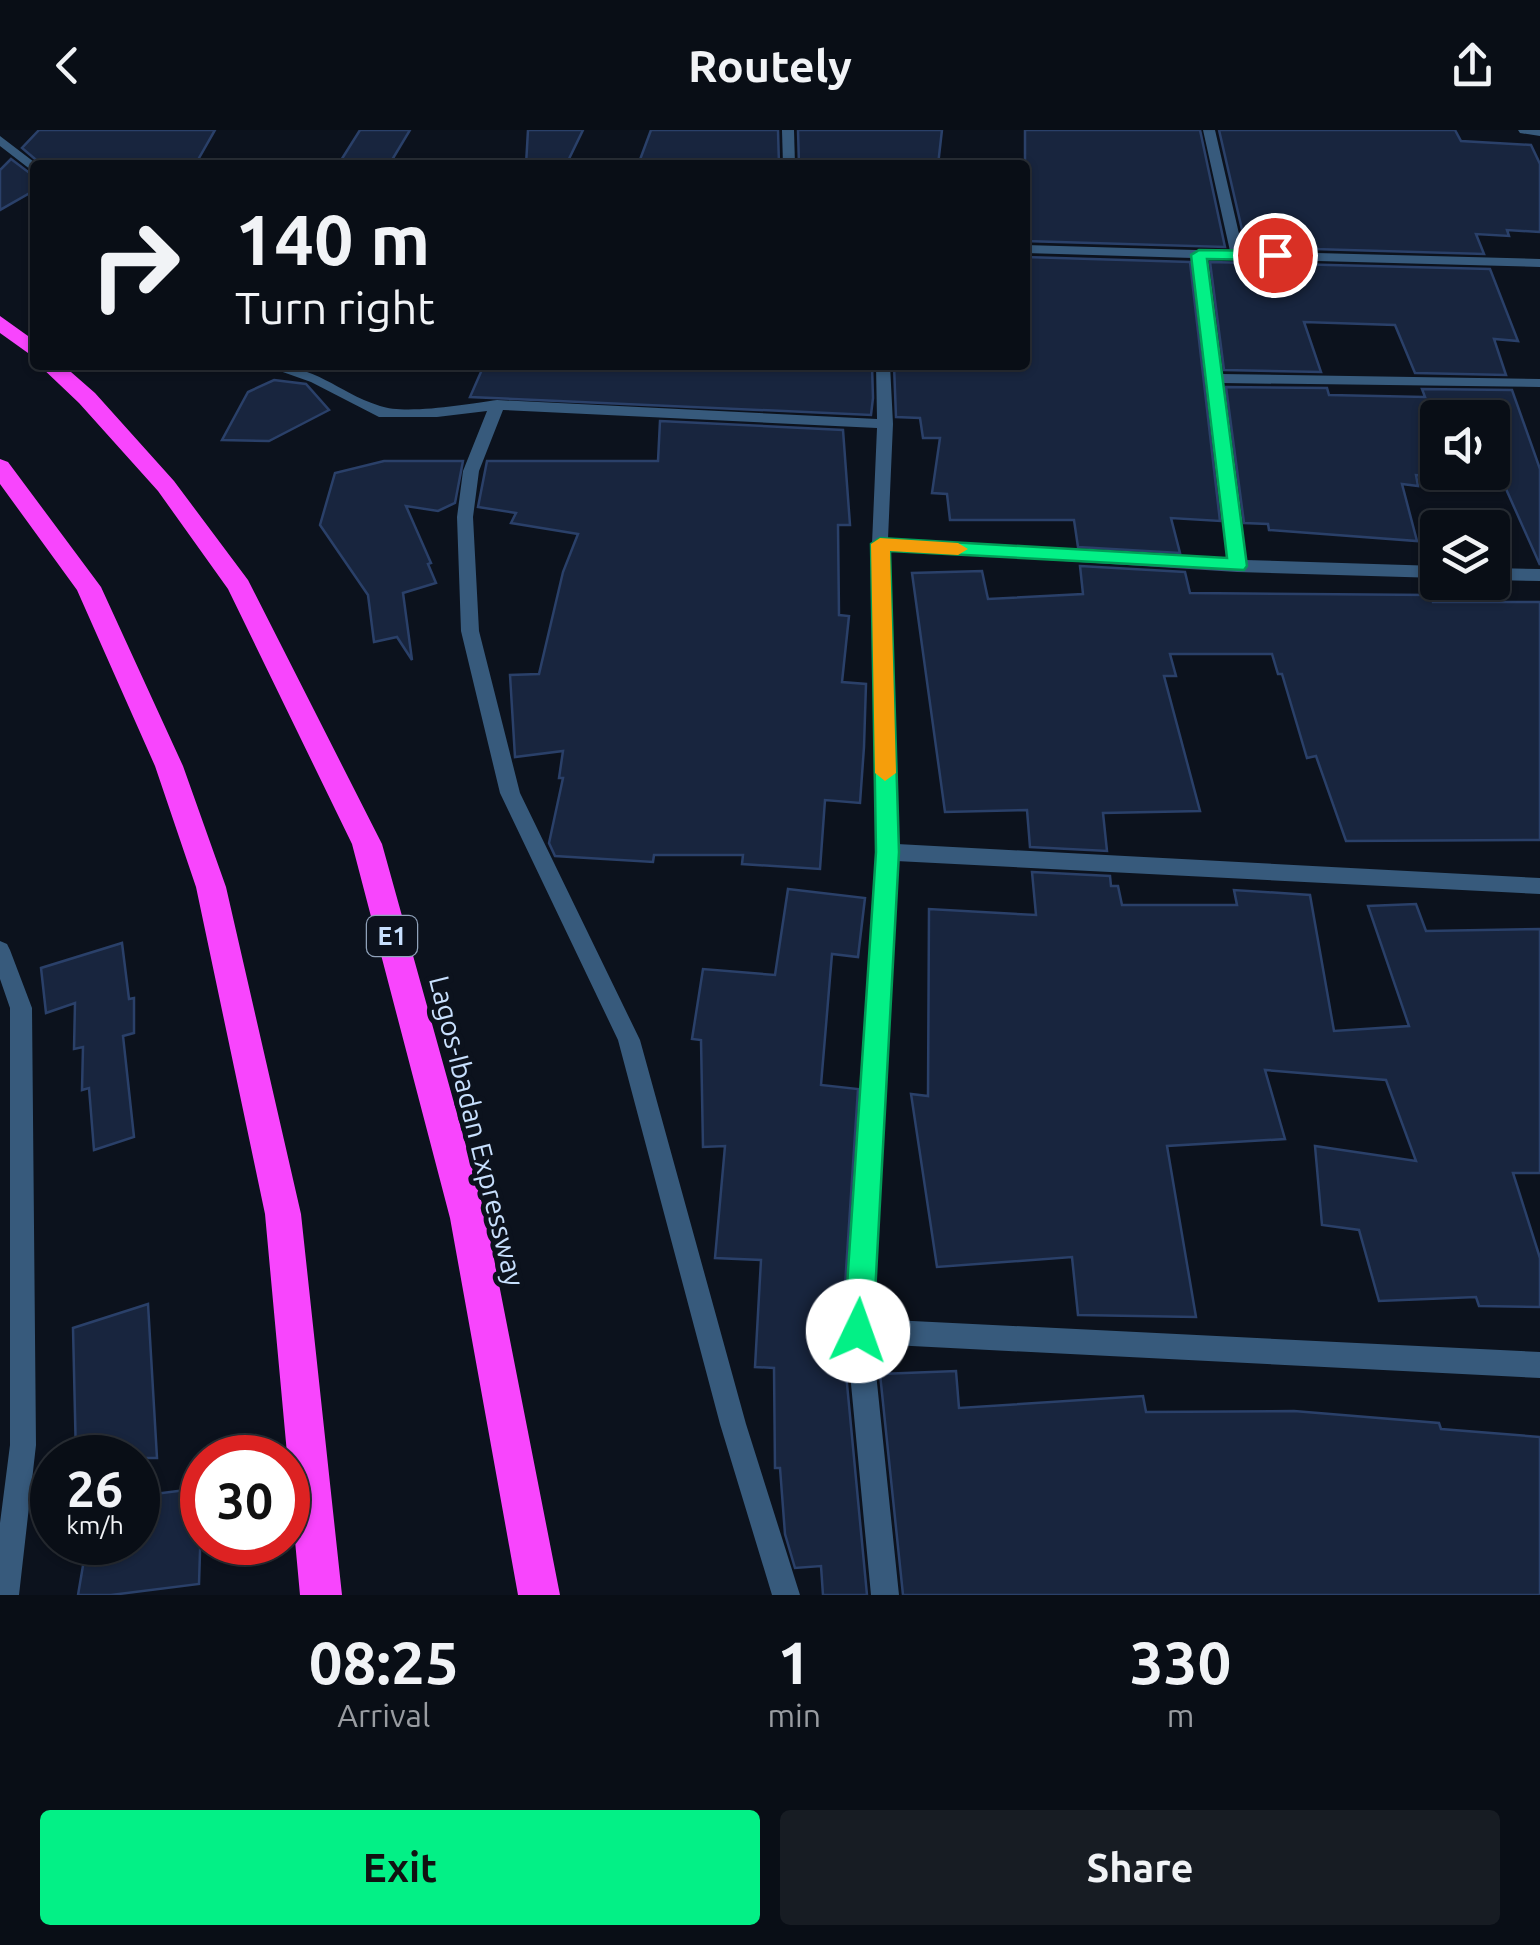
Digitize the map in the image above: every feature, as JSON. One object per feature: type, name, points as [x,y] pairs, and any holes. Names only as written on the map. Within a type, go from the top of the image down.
[{"type":"highway","points":[[0,322],[30,348]]},
{"type":"highway","name":"Lagos-Ibadan Expressway","points":[[56,370],[87,398],[166,486],[240,586],[367,844],[468,1218],[539,1595]]},
{"type":"highway","points":[[0,467],[88,587],[169,766],[211,886],[284,1214],[320,1595]]},
{"type":"street","points":[[788,130],[789,160]]},
{"type":"street","points":[[1209,130],[1237,254]]},
{"type":"street","points":[[1524,130],[1540,132]]},
{"type":"street","points":[[5,137],[30,164]]},
{"type":"street","points":[[1030,249],[1540,263]]},
{"type":"street","points":[[1199,255],[1237,566]]},
{"type":"street","points":[[286,370],[316,379],[379,412],[437,412],[497,405],[886,424]]},
{"type":"street","points":[[884,370],[886,424],[880,544],[888,852],[858,1331],[885,1595]]},
{"type":"street","points":[[1214,378],[1540,384]]},
{"type":"street","points":[[497,405],[471,470],[465,517],[470,631],[510,793],[629,1040],[733,1424],[786,1595]]},
{"type":"street","points":[[880,544],[1237,566],[1420,571]]},
{"type":"street","points":[[1510,574],[1540,575]]},
{"type":"street","points":[[888,852],[1540,886]]},
{"type":"street","points":[[0,950],[10,1013],[23,1445],[5,1595]]},
{"type":"street","points":[[858,1331],[1540,1365]]},
{"type":"building","points":[[39,130],[215,130],[198,160],[36,160],[22,148]]},
{"type":"building","points":[[360,130],[410,130],[392,160],[341,160]]},
{"type":"building","points":[[528,130],[583,130],[568,160],[526,160]]},
{"type":"building","points":[[651,130],[778,130],[779,160],[640,160]]},
{"type":"building","points":[[798,130],[942,130],[939,160],[799,160]]},
{"type":"building","points":[[1025,130],[1200,130],[1225,247],[1030,241],[1030,160],[1025,160]]},
{"type":"building","points":[[1219,130],[1455,130],[1461,141],[1531,145],[1540,164],[1540,232],[1507,230],[1509,236],[1476,234],[1484,254],[1246,247]]},
{"type":"building","points":[[11,159],[30,173],[30,193],[0,210],[0,170]]},
{"type":"building","points":[[1030,257],[1190,262],[1220,521],[1171,518],[1180,553],[1078,547],[1074,520],[950,520],[947,494],[932,493],[940,438],[923,438],[920,418],[896,417],[894,370],[1030,370]]},
{"type":"building","points":[[1210,262],[1490,269],[1518,341],[1494,339],[1506,375],[1415,373],[1395,325],[1304,322],[1321,372],[1224,370]]},
{"type":"building","points":[[482,370],[872,370],[871,415],[470,397]]},
{"type":"building","points":[[274,380],[306,384],[329,410],[269,441],[222,440],[248,392]]},
{"type":"building","points":[[1226,387],[1327,388],[1329,395],[1425,397],[1422,389],[1512,390],[1540,469],[1540,565],[1506,490],[1510,490],[1510,400],[1420,400],[1418,486],[1402,484],[1417,541],[1269,530],[1268,524],[1244,523]]},
{"type":"building","points":[[660,421],[843,430],[850,525],[838,525],[839,615],[849,616],[842,682],[866,684],[864,747],[860,803],[825,800],[820,869],[742,864],[743,855],[654,855],[653,862],[555,856],[549,843],[563,778],[559,778],[563,751],[515,757],[510,675],[539,674],[563,572],[578,534],[511,523],[516,513],[478,507],[487,461],[658,461]]},
{"type":"building","points":[[384,461],[463,461],[455,503],[438,511],[406,506],[436,583],[403,593],[412,660],[397,637],[374,642],[368,595],[320,525],[335,473]]},
{"type":"building","points":[[1080,566],[1185,572],[1190,593],[1420,595],[1420,600],[1433,602],[1540,602],[1540,840],[1346,841],[1316,756],[1307,758],[1282,674],[1278,674],[1272,654],[1170,654],[1176,676],[1164,676],[1200,811],[1103,813],[1107,851],[1030,847],[1027,810],[945,812],[912,573],[982,571],[988,599],[1083,594]]},
{"type":"building","points":[[1032,872],[1110,876],[1111,886],[1118,886],[1122,905],[1237,905],[1234,890],[1310,895],[1334,1031],[1409,1026],[1368,906],[1416,904],[1426,931],[1540,929],[1540,1173],[1513,1173],[1540,1258],[1540,1307],[1479,1306],[1476,1297],[1379,1301],[1359,1230],[1322,1225],[1315,1146],[1416,1161],[1386,1080],[1265,1070],[1285,1139],[1167,1146],[1196,1317],[1078,1315],[1072,1257],[937,1267],[911,1094],[928,1096],[929,909],[1036,915]]},
{"type":"building","points":[[788,889],[865,898],[858,957],[832,954],[821,1085],[858,1089],[842,1331],[867,1595],[823,1595],[821,1566],[795,1568],[785,1534],[780,1468],[775,1468],[774,1368],[755,1367],[761,1260],[715,1258],[725,1146],[703,1147],[701,1040],[692,1039],[703,969],[775,975]]},
{"type":"building","points":[[122,943],[129,999],[134,998],[134,1033],[123,1036],[134,1137],[94,1150],[89,1088],[82,1090],[83,1047],[74,1049],[75,1003],[46,1013],[41,968]]},
{"type":"building","points":[[148,1304],[156,1435],[75,1435],[73,1328]]},
{"type":"building","points":[[956,1371],[959,1408],[1143,1396],[1146,1412],[1294,1411],[1439,1423],[1441,1429],[1540,1437],[1540,1595],[903,1595],[880,1374]]},
{"type":"building","points":[[180,1491],[180,1565],[200,1565],[199,1584],[78,1595],[83,1565],[160,1565],[160,1493]]},
{"type":"slow traffic","points":[[885,773],[880,544],[958,549]]},
{"type":"route","points":[[858,1331],[888,852],[880,544],[1237,566],[1199,255],[1275,255]]}]
